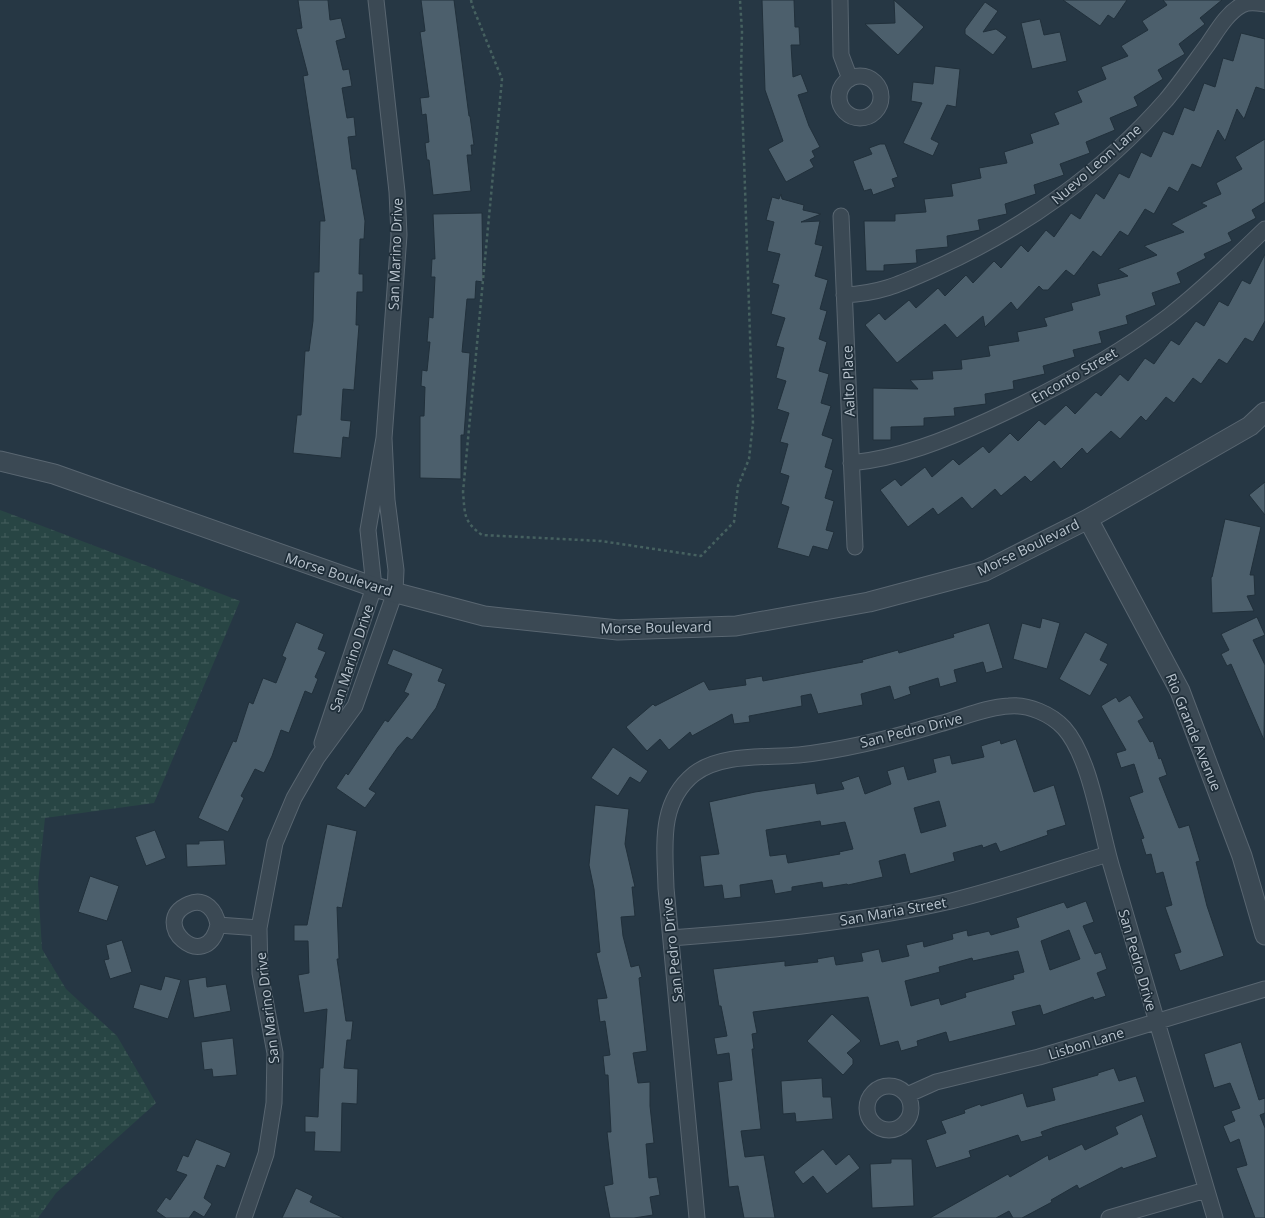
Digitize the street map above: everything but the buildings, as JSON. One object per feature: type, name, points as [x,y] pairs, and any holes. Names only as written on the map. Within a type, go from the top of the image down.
[{"type":"street","name":"San Marino Drive","points":[[317,758],[332,717],[374,587],[368,530],[384,438],[399,235],[397,192],[376,0]]},
{"type":"street","points":[[840,0],[841,55],[850,79]]},
{"type":"street","name":"Nuevo Leon Lane","points":[[844,295],[866,294],[887,289],[966,254],[1013,229],[1043,209],[1080,182],[1143,124],[1171,94],[1221,26],[1242,5],[1256,2],[1265,4]]},
{"type":"street","name":"Aalto Place","points":[[841,216],[855,547]]},
{"type":"street","name":"Enconto Street","points":[[851,463],[875,461],[954,436],[1044,394],[1086,371],[1168,316],[1207,284],[1265,229]]},
{"type":"street","name":"Morse Boulevard","points":[[0,461],[54,474],[374,587],[484,616],[618,630],[736,626],[870,602],[985,571],[1088,518],[1250,426],[1265,412]]},
{"type":"street","name":"San Marino Drive","points":[[244,1218],[266,1154],[274,1103],[275,1053],[260,973],[259,928],[275,844],[294,798],[317,758],[355,706],[395,592],[396,570],[387,500],[384,438]]},
{"type":"street","name":"Rio Grande Avenue","points":[[1088,518],[1180,691],[1242,856],[1265,935]]},
{"type":"street","name":"San Pedro Drive","points":[[697,1218],[666,888],[664,840],[667,817],[672,802],[681,787],[696,773],[711,765],[728,760],[801,754],[838,748],[937,725],[1008,706],[1027,706],[1046,714],[1063,726],[1076,743],[1085,764],[1108,854],[1156,1022],[1215,1218]]},
{"type":"street","name":"San Maria Street","points":[[671,938],[815,925],[906,910],[994,890],[1108,854]]},
{"type":"street","points":[[218,925],[259,928]]},
{"type":"street","name":"Lisbon Lane","points":[[907,1095],[936,1082],[1039,1057],[1265,989]]},
{"type":"street","points":[[1109,1218],[1206,1190]]},
{"type":"path","points":[[471,0],[502,79],[463,492],[465,516],[470,526],[482,535],[600,541],[701,556],[734,522],[738,486],[749,459],[753,423],[740,0]]},
{"type":"green space","points":[[0,510],[240,601],[154,803],[45,818],[38,883],[42,949],[66,989],[117,1036],[156,1103],[56,1193],[38,1218],[0,1218]]}]
